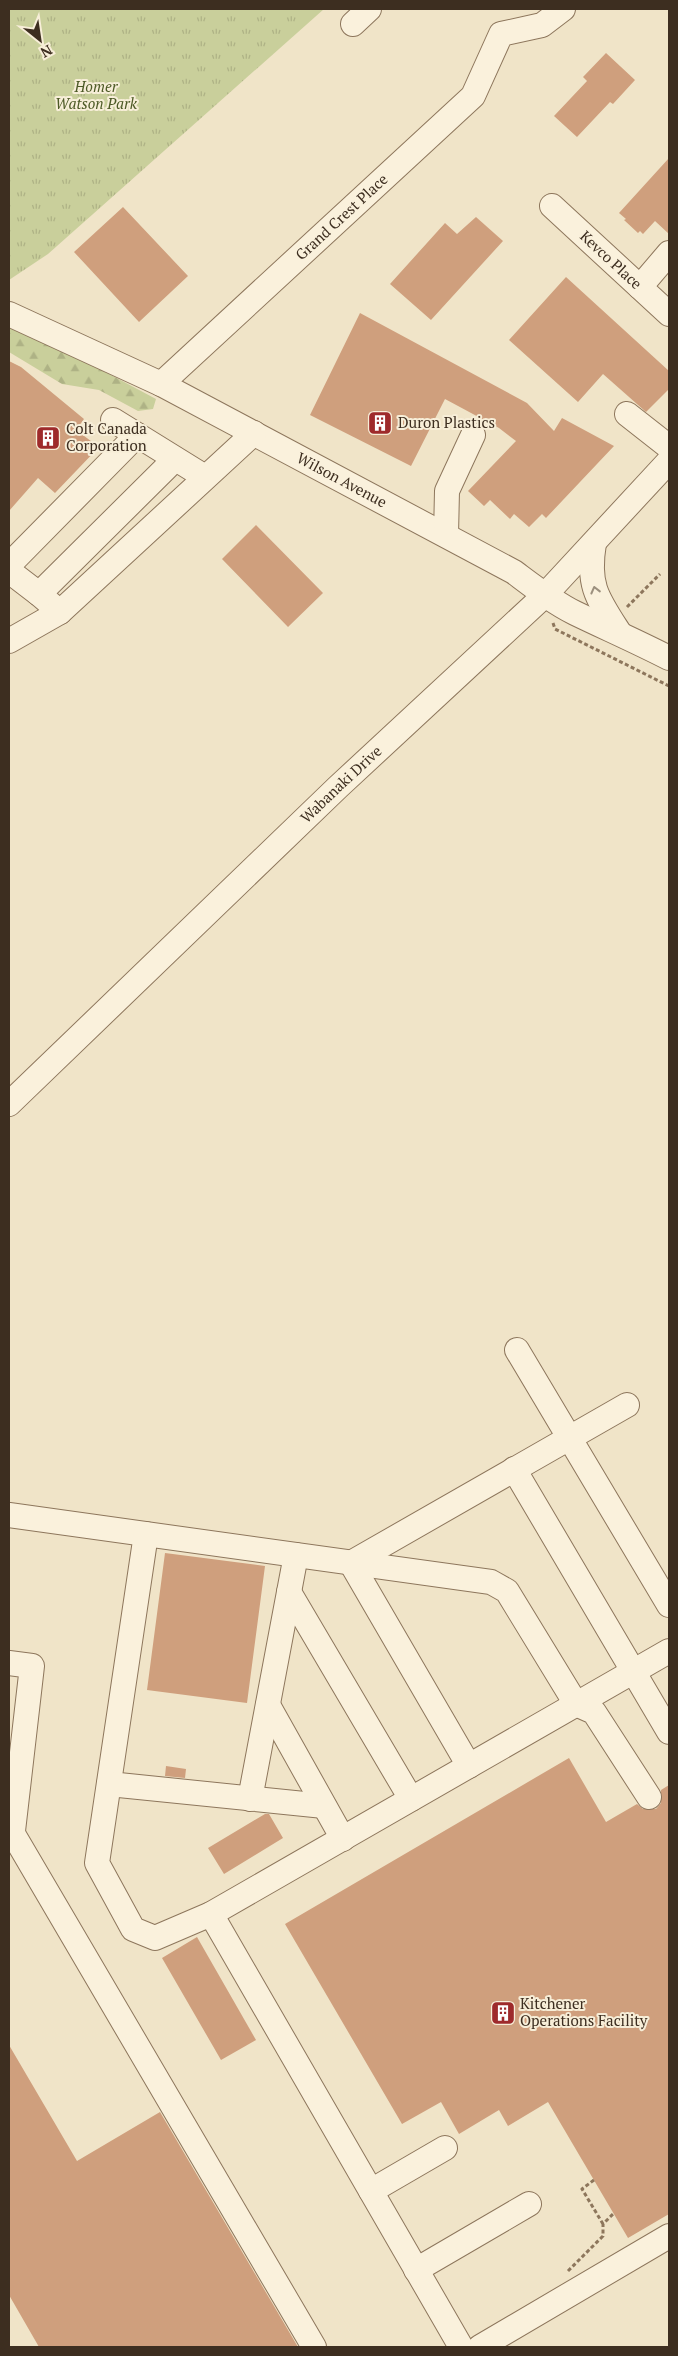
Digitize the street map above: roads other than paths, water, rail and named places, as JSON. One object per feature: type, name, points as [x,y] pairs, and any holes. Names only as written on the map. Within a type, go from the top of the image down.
[{"type":"street","name":"Grand Crest Place","points":[[161,384],[472,96],[500,34],[542,25],[563,9]]},
{"type":"street","name":"Kevco Place","points":[[552,206],[669,313]]},
{"type":"street","points":[[640,287],[669,252]]},
{"type":"street","name":"Wilson Avenue","points":[[9,314],[161,384],[514,572],[574,613],[619,632],[669,658]]},
{"type":"street","points":[[627,414],[668,461]]},
{"type":"street","points":[[113,420],[205,477]]},
{"type":"street","points":[[9,641],[60,612],[254,433]]},
{"type":"street","points":[[9,565],[137,435]]},
{"type":"street","points":[[446,536],[447,491],[473,435]]},
{"type":"street","points":[[39,594],[176,459]]},
{"type":"street","name":"Wabanaki Drive","points":[[9,1104],[331,794],[545,595],[668,461]]},
{"type":"street","points":[[594,543],[590,569],[597,598],[619,632]]},
{"type":"street","points":[[9,571],[60,612]]},
{"type":"street","points":[[516,1350],[669,1605]]},
{"type":"street","points":[[350,1563],[627,1405]]},
{"type":"street","points":[[514,1469],[669,1732]]},
{"type":"street","points":[[9,1515],[491,1582],[507,1591],[576,1704],[594,1712],[649,1797]]},
{"type":"street","points":[[146,1534],[97,1863],[133,1929],[155,1938],[211,1914],[669,1651]]},
{"type":"street","points":[[250,1799],[296,1555]]},
{"type":"street","points":[[350,1563],[469,1766]]},
{"type":"street","points":[[289,1592],[412,1799]]},
{"type":"street","points":[[9,1663],[32,1666],[10,1830],[314,2347]]},
{"type":"street","points":[[268,1704],[342,1838]]},
{"type":"street","points":[[109,1784],[324,1806]]},
{"type":"street","points":[[211,1914],[461,2347]]},
{"type":"street","points":[[371,2191],[445,2148]]},
{"type":"street","points":[[416,2270],[528,2204]]},
{"type":"street","points":[[480,2347],[669,2236]]},
{"type":"place","name":"Duron Plastics","points":[[380,423]]},
{"type":"place","name":"Colt Canada Corporation","points":[[48,438]]},
{"type":"place","name":"Kitchener Operations Facility","points":[[503,2013]]},
{"type":"park label","name":"Homer Watson Park","points":[[96,96]]}]
